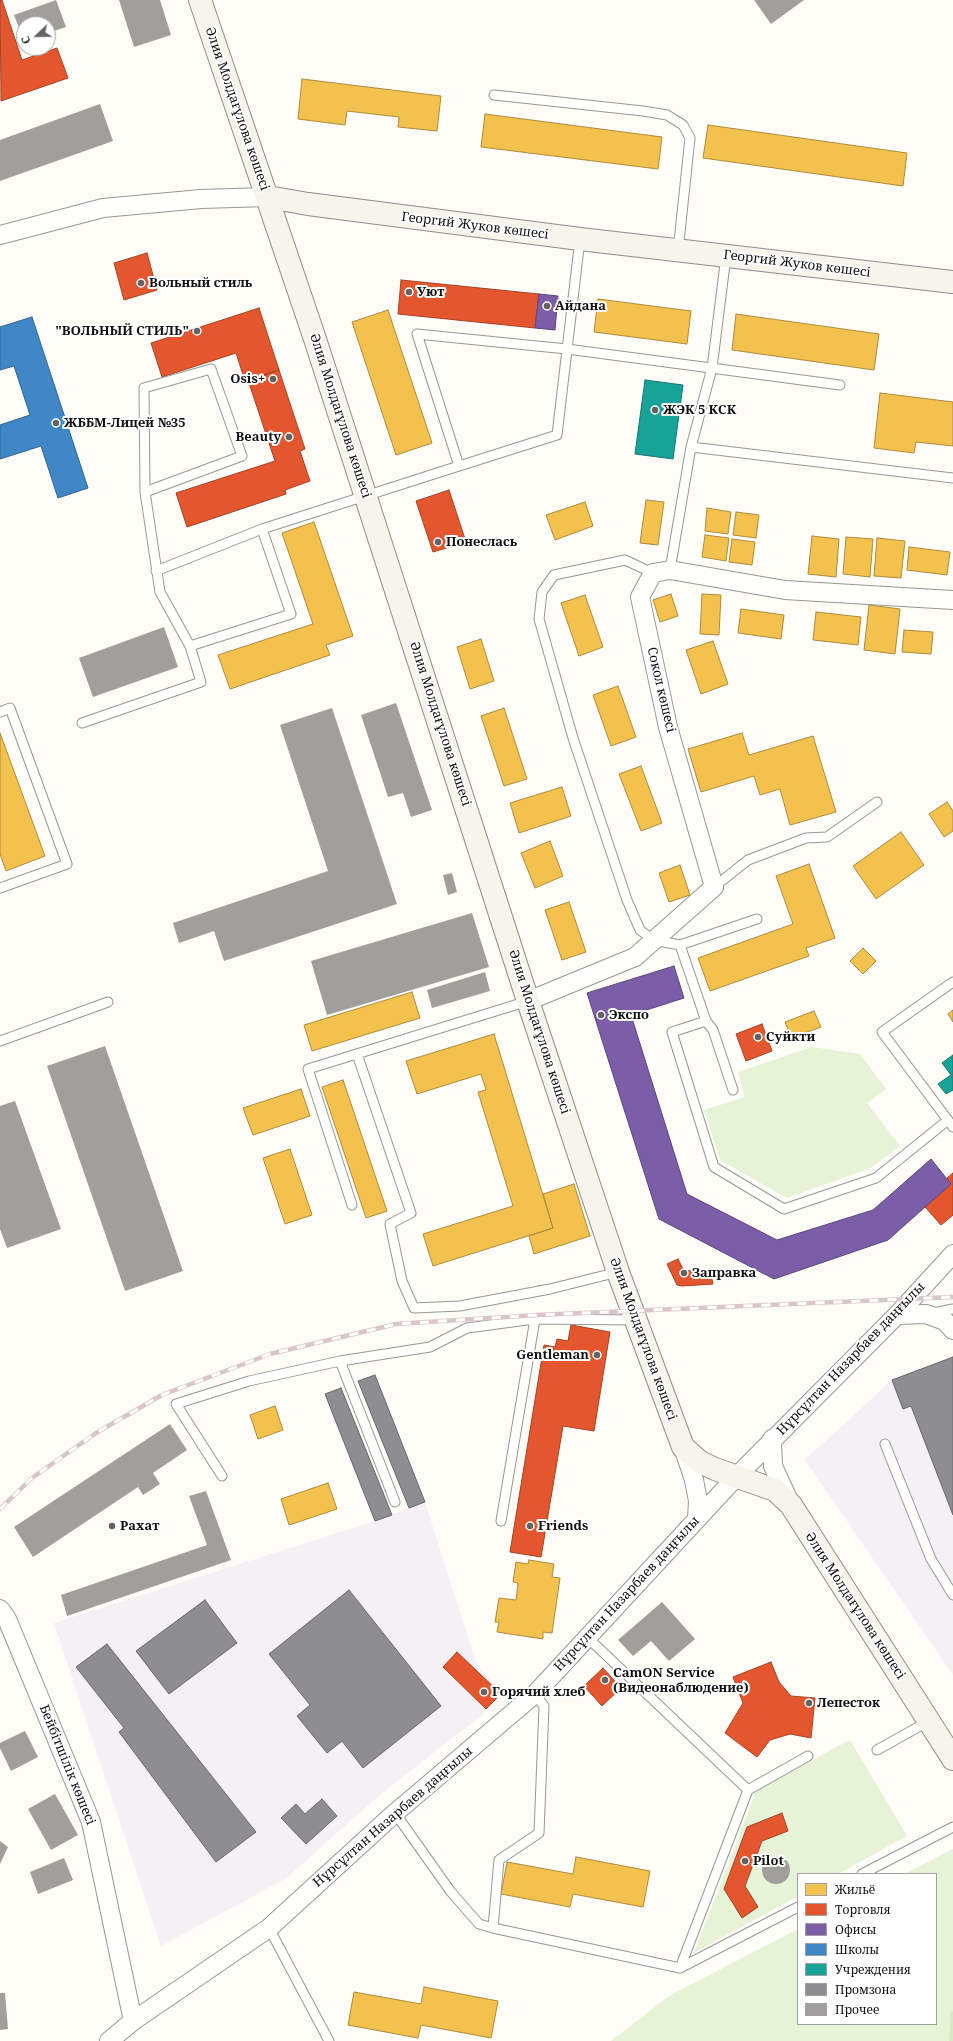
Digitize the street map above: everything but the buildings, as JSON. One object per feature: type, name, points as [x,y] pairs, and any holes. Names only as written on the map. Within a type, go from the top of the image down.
[{"type":"main road","name":"Әлия Молдағұлова көшесі","points":[[200,0],[268,197],[366,495],[528,1001],[618,1272],[684,1447],[700,1462],[715,1469],[775,1490],[791,1505],[953,1759]]},
{"type":"main road","name":"Георгий Жуков көшесі","points":[[268,197],[308,204],[580,240],[953,282]]},
{"type":"street","name":"Георгий Жуков көшесі","points":[[0,235],[103,208],[201,199],[268,197]]},
{"type":"street","points":[[653,573],[670,570],[785,590],[953,600]]},
{"type":"street","name":"Сокол көшесі","points":[[653,573],[640,597],[668,727],[714,887]]},
{"type":"street","points":[[528,1001],[635,957],[714,887]]},
{"type":"street","name":"Нұрсұлтан Назарбаев даңғылы","points":[[109,2041],[133,2021],[269,1928],[395,1813],[535,1694],[697,1518],[896,1315],[953,1254]]},
{"type":"street","points":[[896,1315],[926,1314],[945,1321],[953,1330]]},
{"type":"street","points":[[772,1440],[773,1466],[791,1505]]},
{"type":"street","points":[[684,1447],[694,1480],[698,1501],[697,1518]]},
{"type":"street","name":"Бейбітшілік көшесі","points":[[0,1609],[7,1619],[91,1822],[133,2021]]},
{"type":"lane","points":[[494,95],[643,110],[667,114],[683,125],[690,138],[678,251]]},
{"type":"lane","points":[[156,571],[262,529],[557,436],[580,240]]},
{"type":"lane","points":[[670,570],[691,447],[712,368],[726,256]]},
{"type":"lane","points":[[459,466],[417,334],[567,349],[840,386]]},
{"type":"lane","points":[[82,723],[201,682],[190,646],[160,592],[145,492],[144,388],[211,369],[242,456],[145,492]]},
{"type":"lane","points":[[691,447],[953,478]]},
{"type":"lane","points":[[190,646],[291,614],[262,529]]},
{"type":"lane","points":[[653,573],[625,560],[554,575],[542,592],[539,619],[573,738],[627,900],[640,930],[653,940],[680,945],[757,919]]},
{"type":"lane","points":[[0,712],[10,708],[67,864],[0,888]]},
{"type":"lane","points":[[714,887],[748,860],[806,838],[827,837],[877,802]]},
{"type":"lane","points":[[680,945],[706,1021],[713,1030],[733,1090]]},
{"type":"lane","points":[[706,1021],[672,1032],[714,1167],[784,1209],[876,1178],[950,1124],[882,1032],[953,982]]},
{"type":"lane","points":[[352,1205],[308,1069],[528,1001]]},
{"type":"lane","points":[[0,1041],[108,1002]]},
{"type":"lane","points":[[357,1054],[411,1214],[390,1224],[402,1281],[414,1308],[460,1306],[564,1286],[618,1272]]},
{"type":"lane","points":[[926,1314],[953,1309]]},
{"type":"lane","points":[[501,1521],[535,1319]]},
{"type":"lane","points":[[222,1476],[176,1404],[249,1381],[340,1361],[430,1347],[467,1328],[535,1319],[635,1320]]},
{"type":"lane","points":[[340,1361],[395,1502]]},
{"type":"lane","points":[[885,1444],[931,1559],[953,1595]]},
{"type":"lane","points":[[587,1637],[748,1790]]},
{"type":"lane","points":[[493,1928],[499,1860],[539,1833],[544,1706],[535,1694]]},
{"type":"lane","points":[[877,1750],[929,1721]]},
{"type":"lane","points":[[680,1968],[748,1790],[808,1756]]},
{"type":"lane","points":[[395,1813],[451,1892],[479,1924],[493,1928],[680,1968],[797,1908]]},
{"type":"lane","points":[[864,1873],[953,1827]]},
{"type":"lane","points":[[269,1928],[329,2041]]},
{"type":"shaded area","points":[[953,1357],[953,1675],[805,1460],[892,1380]]},
{"type":"shaded area","points":[[425,1502],[477,1666],[502,1692],[501,1694],[457,1652],[443,1667],[486,1709],[483,1714],[381,1794],[285,1879],[161,1946],[54,1623],[375,1521]]},
{"type":"green space","points":[[812,1047],[860,1054],[886,1089],[867,1103],[900,1146],[871,1168],[787,1198],[720,1160],[704,1110],[745,1097],[738,1072]]},
{"type":"green space","points":[[850,1740],[907,1836],[840,1873],[797,1873],[797,1897],[694,1953],[757,1789]]},
{"type":"green space","points":[[953,1849],[953,2041],[611,2041],[669,1996],[797,1930],[797,2025],[937,2025],[937,1873],[906,1873]]},
{"type":"green space","points":[[951,2010],[953,2012],[953,2041],[949,2041]]},
{"type":"railway","points":[[0,1509],[32,1478],[96,1433],[162,1395],[270,1354],[396,1324],[537,1315],[953,1297]]},
{"type":"place","name":"Вольный стиль","points":[[141,283]]},
{"type":"place","name":"Уют","points":[[409,292]]},
{"type":"place","name":"Айдана","points":[[547,306]]},
{"type":"place","name":"\"ВОЛЬНЫЙ СТИЛЬ\"","points":[[197,331]]},
{"type":"place","name":"Osis+","points":[[273,379]]},
{"type":"place","name":"ЖЭК 5 КСК","points":[[655,410]]},
{"type":"place","name":"ЖББМ-Лицей №35","points":[[56,423]]},
{"type":"place","name":"Beauty","points":[[289,437]]},
{"type":"place","name":"Понеслась","points":[[438,542]]},
{"type":"place","name":"Экспо","points":[[601,1015]]},
{"type":"place","name":"Суйкти","points":[[758,1037]]},
{"type":"place","name":"Заправка","points":[[684,1273]]},
{"type":"place","name":"Gentleman","points":[[597,1355]]},
{"type":"place","name":"Рахат","points":[[112,1526]]},
{"type":"place","name":"Friends","points":[[530,1526]]},
{"type":"place","name":"CamON Service (Видеонаблюдение)","points":[[605,1680]]},
{"type":"place","name":"Горячий хлеб","points":[[484,1692]]},
{"type":"place","name":"Лепесток","points":[[809,1703]]},
{"type":"place","name":"Pilot","points":[[745,1861]]}]
